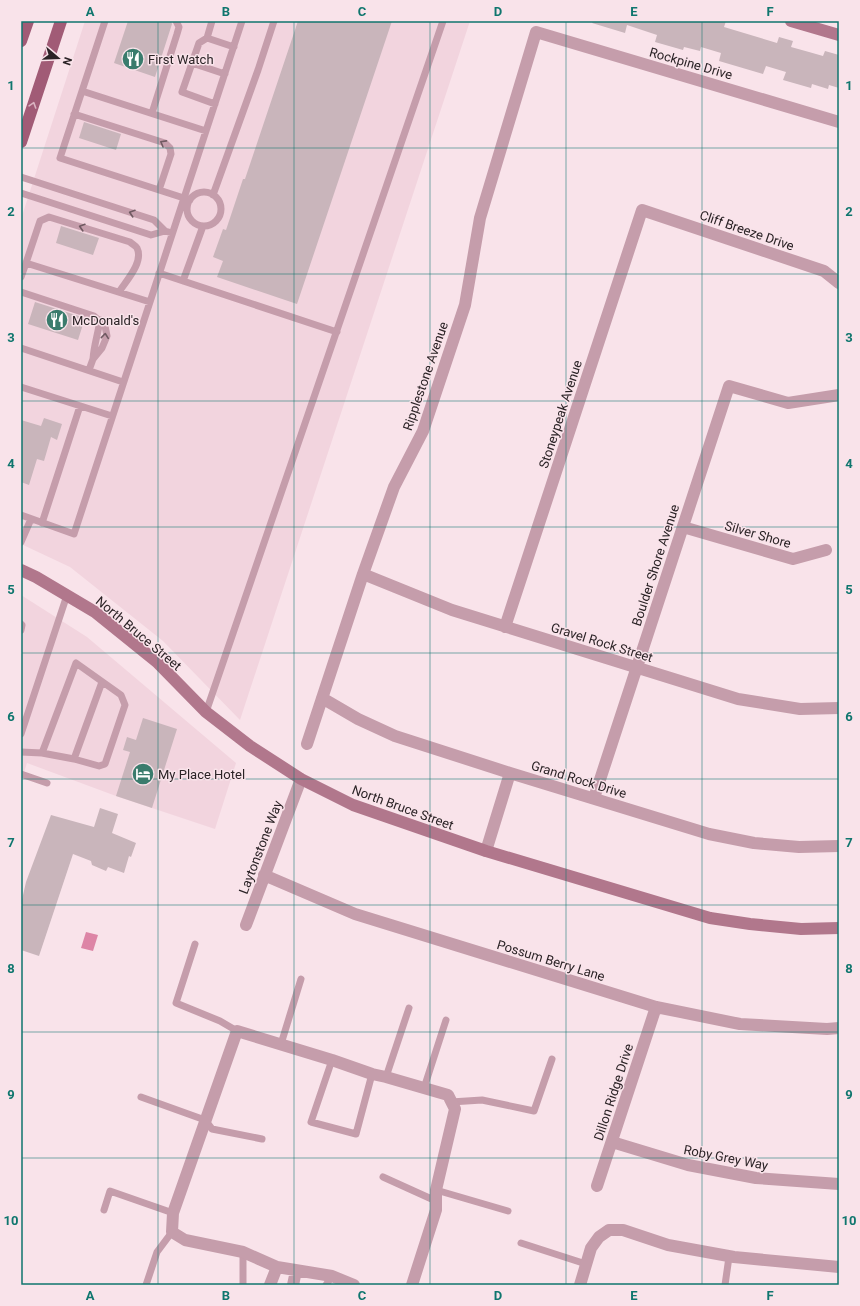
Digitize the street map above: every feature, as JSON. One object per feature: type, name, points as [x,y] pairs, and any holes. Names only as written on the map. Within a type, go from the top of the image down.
[{"type":"main road","points":[[21,41],[28,21]]},
{"type":"main road","points":[[21,142],[61,21]]},
{"type":"street","points":[[791,21],[839,35]]},
{"type":"street","name":"Rockpine Drive","points":[[536,32],[839,122]]},
{"type":"street","name":"Ripplestone Avenue","points":[[307,744],[362,574],[394,486],[423,431],[465,304],[480,218],[536,32]]},
{"type":"street","name":"Cliff Breeze Drive","points":[[642,210],[824,271],[839,283]]},
{"type":"street","name":"Stoneypeak Avenue","points":[[505,627],[642,210]]},
{"type":"street","name":"Boulder Shore Avenue","points":[[594,798],[729,386],[788,403],[839,395]]},
{"type":"street","name":"Silver Shore","points":[[683,527],[793,559],[826,550]]},
{"type":"street","name":"North Bruce Street","points":[[21,570],[36,577],[95,612],[156,662],[206,712],[250,746],[301,779],[353,806],[486,851],[710,918],[801,929],[839,928]]},
{"type":"street","name":"Gravel Rock Street","points":[[362,574],[452,610],[738,699],[800,709],[839,708]]},
{"type":"street","name":"Grand Rock Drive","points":[[322,698],[358,719],[395,736],[709,834],[754,843],[799,847],[839,846]]},
{"type":"street","points":[[486,851],[510,773]]},
{"type":"street","name":"Laytonstone Way","points":[[246,925],[301,779]]},
{"type":"street","name":"Possum Berry Lane","points":[[264,875],[355,914],[656,1007],[740,1024],[827,1029],[839,1028]]},
{"type":"street","name":"Dillon Ridge Drive","points":[[597,1186],[656,1007]]},
{"type":"street","points":[[354,1285],[277,1267],[243,1252],[185,1240],[172,1232],[173,1213],[236,1031],[332,1060],[372,1074],[386,1076],[448,1096],[455,1109],[436,1195],[436,1210],[412,1285]]},
{"type":"street","name":"Roby Grey Way","points":[[612,1142],[688,1165],[756,1178],[839,1184]]},
{"type":"street","points":[[580,1285],[591,1248],[599,1236],[609,1230],[623,1230],[668,1245],[729,1257],[839,1267]]},
{"type":"street","points":[[270,1285],[277,1267]]},
{"type":"street","points":[[293,1285],[296,1271]]},
{"type":"lane","points":[[104,21],[60,158],[187,199],[199,193],[205,192],[213,195],[219,201],[219,217],[211,224],[203,226],[195,223],[188,215],[187,199]]},
{"type":"lane","points":[[152,114],[179,27],[176,21]]},
{"type":"lane","points":[[212,21],[207,38],[199,43],[182,92],[215,104]]},
{"type":"lane","points":[[21,515],[74,534],[150,302],[169,232],[187,199],[206,131],[242,21]]},
{"type":"lane","points":[[213,195],[274,21]]},
{"type":"lane","points":[[206,712],[443,21]]},
{"type":"lane","points":[[207,38],[234,47]]},
{"type":"lane","points":[[192,63],[225,74]]},
{"type":"lane","points":[[82,91],[206,131]]},
{"type":"lane","points":[[74,114],[165,142],[170,148],[171,154],[159,190]]},
{"type":"lane","points":[[21,177],[154,220],[169,232]]},
{"type":"lane","points":[[21,192],[151,235],[169,232]]},
{"type":"lane","points":[[21,277],[40,221],[49,217],[130,242],[137,247],[139,256],[135,268],[119,292]]},
{"type":"lane","points":[[183,281],[203,226]]},
{"type":"lane","points":[[26,263],[150,302]]},
{"type":"lane","points":[[159,273],[336,332]]},
{"type":"lane","points":[[21,292],[94,316],[100,320],[105,326],[107,336],[102,348],[93,359],[89,370]]},
{"type":"lane","points":[[21,348],[123,382]]},
{"type":"lane","points":[[21,387],[112,416]]},
{"type":"lane","points":[[42,523],[80,406]]},
{"type":"lane","points":[[21,542],[31,519]]},
{"type":"lane","points":[[21,734],[67,595]]},
{"type":"lane","points":[[21,624],[21,630]]},
{"type":"lane","points":[[21,752],[42,753],[74,759],[99,766],[105,764],[126,705],[121,695],[76,663],[42,753]]},
{"type":"lane","points":[[74,759],[102,682]]},
{"type":"lane","points":[[21,774],[47,783]]},
{"type":"lane","points":[[195,944],[176,1003],[220,1021],[236,1031]]},
{"type":"lane","points":[[281,1044],[301,979]]},
{"type":"lane","points":[[386,1076],[410,1008]]},
{"type":"lane","points":[[424,1088],[446,1020]]},
{"type":"lane","points":[[451,1102],[482,1100],[534,1111],[552,1059]]},
{"type":"lane","points":[[332,1060],[311,1122],[356,1134],[372,1074]]},
{"type":"lane","points":[[141,1097],[205,1120],[212,1129],[262,1139]]},
{"type":"lane","points":[[383,1176],[436,1195],[508,1211]]},
{"type":"lane","points":[[104,1210],[110,1191],[173,1213]]},
{"type":"lane","points":[[146,1285],[157,1252],[172,1232]]},
{"type":"lane","points":[[521,1243],[586,1264]]},
{"type":"lane","points":[[243,1252],[243,1285]]},
{"type":"lane","points":[[725,1285],[729,1257]]},
{"type":"shaded area","points":[[85,21],[470,21],[240,720],[163,641],[70,567],[21,544],[21,219]]},
{"type":"shaded area","points":[[21,595],[87,637],[236,763],[215,829],[116,796],[27,763],[21,781]]},
{"type":"shaded area","points":[[86,932],[98,935],[93,951],[81,948]]},
{"type":"building","points":[[128,21],[171,21],[172,24],[155,77],[114,63]]},
{"type":"building","points":[[298,21],[392,21],[297,304],[217,277],[223,261],[213,257],[223,229],[226,230],[243,179],[245,179]]},
{"type":"building","points":[[593,21],[726,21],[724,27],[777,43],[779,37],[793,41],[791,47],[823,56],[825,51],[839,55],[839,88],[829,85],[828,89],[812,84],[811,88],[783,80],[786,72],[766,66],[763,74],[719,61],[721,53],[701,47],[700,51],[684,47],[683,50],[655,42],[657,35],[627,25],[625,33],[592,23]]},
{"type":"building","points":[[84,122],[121,134],[116,150],[79,138]]},
{"type":"building","points":[[61,226],[99,238],[93,255],[56,243]]},
{"type":"building","name":"McDonald's","points":[[35,302],[85,318],[78,340],[28,324]]},
{"type":"building","points":[[44,418],[62,424],[57,440],[51,437],[44,461],[37,459],[29,485],[21,482],[21,420],[41,426]]},
{"type":"building","name":"My Place Hotel","points":[[143,718],[177,729],[152,808],[116,796],[130,752],[123,750],[127,737],[136,740]]},
{"type":"building","points":[[100,808],[118,814],[112,833],[136,843],[131,857],[129,856],[124,873],[108,867],[106,871],[92,865],[91,861],[73,854],[39,956],[21,950],[21,904],[26,882],[51,815],[94,827]]},
{"type":"place","name":"First Watch","points":[[133,59]]},
{"type":"place","name":"McDonald's","points":[[57,320]]},
{"type":"place","name":"My Place Hotel","points":[[143,774]]}]
